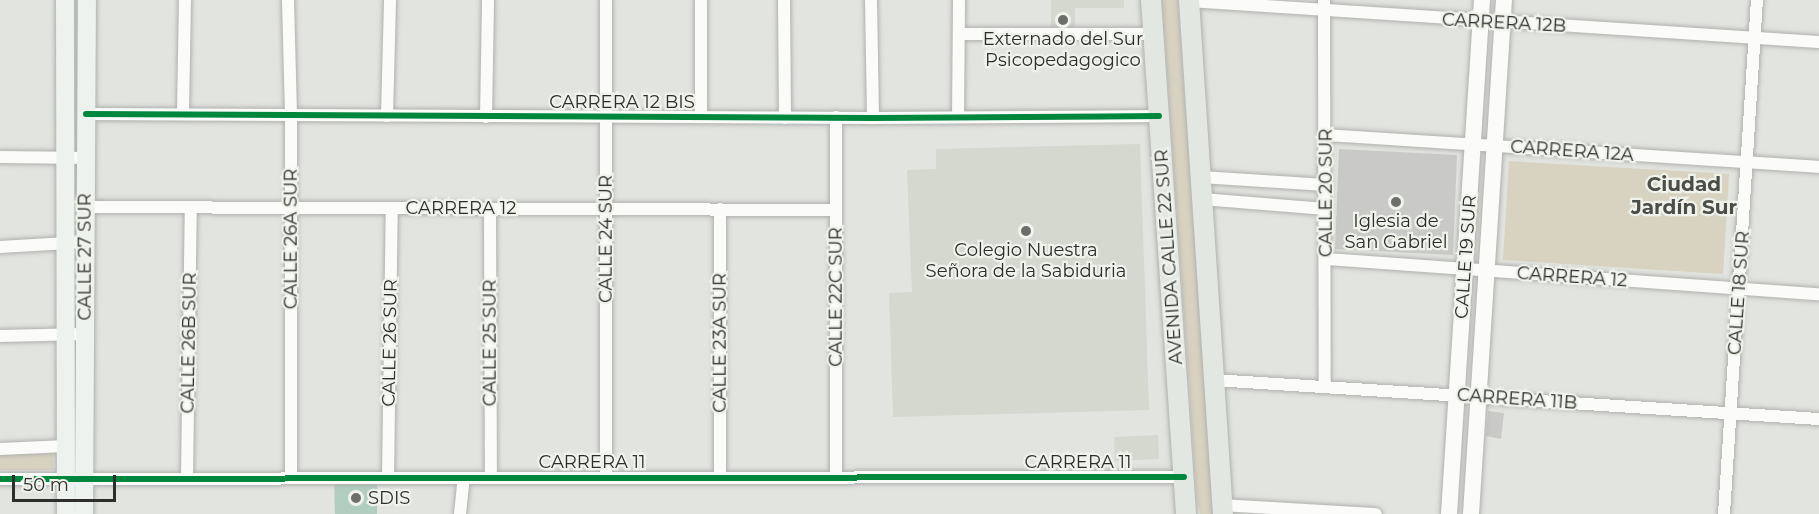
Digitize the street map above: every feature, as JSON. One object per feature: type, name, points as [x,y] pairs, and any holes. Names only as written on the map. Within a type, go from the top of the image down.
[{"type":"main road","name":"CALLE 27 SUR","points":[[65,0],[66,446],[84,514]]},
{"type":"main road","name":"CALLE 27 SUR","points":[[66,514],[75,478],[85,334],[87,0]]},
{"type":"main road","name":"AVENIDA CALLE 22 SUR","points":[[1151,0],[1186,514]]},
{"type":"main road","name":"AVENIDA CALLE 22 SUR","points":[[1189,1],[1223,510]]},
{"type":"street","points":[[183,113],[185,0]]},
{"type":"street","name":"CALLE 26A SUR","points":[[288,0],[291,115],[291,477]]},
{"type":"street","points":[[387,116],[390,0]]},
{"type":"street","points":[[486,117],[488,0]]},
{"type":"street","name":"CALLE 24 SUR","points":[[606,0],[606,477]]},
{"type":"street","points":[[701,0],[701,117]]},
{"type":"street","points":[[784,0],[785,118]]},
{"type":"street","points":[[871,0],[873,118]]},
{"type":"street","points":[[958,117],[959,0]]},
{"type":"street","name":"CALLE 19 SUR","points":[[1449,514],[1482,0]]},
{"type":"street","name":"CALLE 19 SUR","points":[[1471,514],[1504,0]]},
{"type":"street","name":"CALLE 18 SUR","points":[[1724,514],[1757,0]]},
{"type":"street","name":"CARRERA 12B","points":[[1189,1],[1324,5],[1481,21],[1819,42]]},
{"type":"street","name":"CALLE 20 SUR","points":[[1324,5],[1325,386]]},
{"type":"street","points":[[959,34],[1154,34]]},
{"type":"street","name":"CARRERA 12 BIS","points":[[86,114],[785,118],[1159,116]]},
{"type":"street","name":"CALLE 22C SUR","points":[[836,117],[836,477]]},
{"type":"street","name":"CARRERA 12A","points":[[1326,135],[1819,167]]},
{"type":"street","points":[[0,157],[86,158]]},
{"type":"street","points":[[1201,177],[1326,185]]},
{"type":"street","points":[[1202,199],[1326,209]]},
{"type":"street","name":"CARRERA 12","points":[[86,207],[836,210]]},
{"type":"street","name":"CALLE 26B SUR","points":[[188,478],[191,207]]},
{"type":"street","name":"CALLE 26 SUR","points":[[388,478],[392,208]]},
{"type":"street","name":"CALLE 25 SUR","points":[[490,208],[491,477]]},
{"type":"street","name":"CALLE 23A SUR","points":[[720,209],[720,477]]},
{"type":"street","points":[[0,247],[85,242]]},
{"type":"street","name":"CARRERA 12","points":[[1326,259],[1819,294]]},
{"type":"street","points":[[0,336],[85,334]]},
{"type":"street","name":"CARRERA 11B","points":[[1214,380],[1819,419]]},
{"type":"street","points":[[0,449],[66,446]]},
{"type":"street","points":[[460,514],[464,477]]},
{"type":"street","name":"CARRERA 11","points":[[0,479],[1184,477]]},
{"type":"street","points":[[1223,510],[1376,514]]},
{"type":"shaded area","name":"Externado del Sur Psicopedagogico","points":[[1051,0],[1124,0],[1124,8],[1075,8],[1075,32],[1051,31]]},
{"type":"shaded area","points":[[1162,0],[1178,0],[1213,514],[1200,514],[1197,501]]},
{"type":"shaded area","name":"Colegio Nuestra Señora de la Sabiduria","points":[[1140,144],[1149,410],[893,417],[889,293],[912,292],[907,170],[936,169],[936,149]]},
{"type":"shaded area","points":[[1509,161],[1729,174],[1723,274],[1503,260]]},
{"type":"shaded area","points":[[1158,435],[1159,459],[1115,461],[1114,437]]},
{"type":"shaded area","points":[[53,453],[54,470],[0,470],[0,454]]},
{"type":"shaded area","name":"SDIS","points":[[334,482],[377,482],[377,514],[335,514]]},
{"type":"building","name":"Iglesia de San Gabriel","points":[[1339,149],[1457,155],[1453,255],[1335,249]]},
{"type":"building","points":[[1488,411],[1504,413],[1501,439],[1486,436]]},
{"type":"cycle path","points":[[86,114],[873,118],[1159,116]]},
{"type":"cycle path","points":[[0,479],[1184,477]]},
{"type":"place","name":"Externado del Sur Psicopedagogico","points":[[1063,20]]},
{"type":"place","name":"Iglesia de San Gabriel","points":[[1396,202]]},
{"type":"place","name":"Colegio Nuestra Señora de la Sabiduria","points":[[1026,231]]},
{"type":"place","name":"SDIS","points":[[356,498]]},
{"type":"district","name":"Ciudad Jardín Sur","points":[[1684,196]]}]
